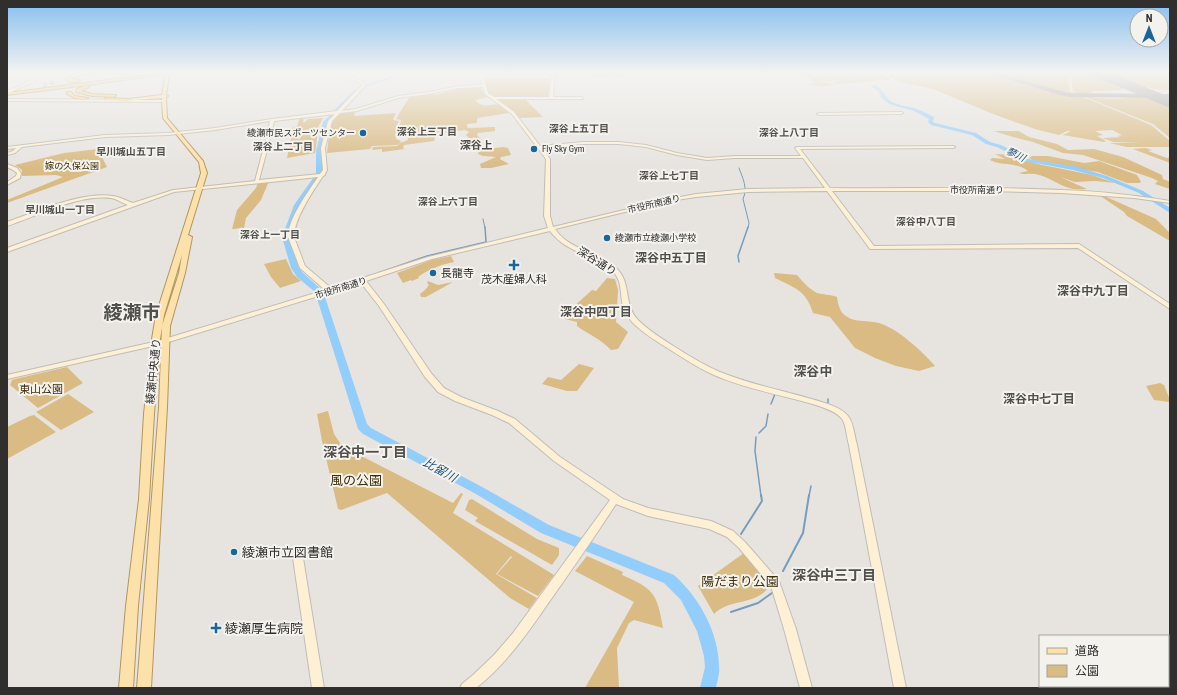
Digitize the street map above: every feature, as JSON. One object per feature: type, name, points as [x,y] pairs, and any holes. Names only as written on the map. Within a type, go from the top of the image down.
[{"type":"main road","name":"綾瀬中央通り","points":[[126,688],[132,606],[160,343],[182,273],[188,241],[202,188],[204,173],[203,168],[192,149],[169,118],[166,104]]},
{"type":"main road","name":"綾瀬中央通り","points":[[144,688],[163,407],[160,315],[202,188]]},
{"type":"street","points":[[323,293],[302,267],[291,237],[291,232],[302,205],[326,167],[323,151],[328,126],[335,113],[344,104]]},
{"type":"street","points":[[7,148],[105,136],[180,133],[357,110],[375,104]]},
{"type":"street","points":[[501,104],[513,113],[547,156],[549,163],[547,216],[551,229]]},
{"type":"street","points":[[819,114],[901,113]]},
{"type":"street","points":[[258,181],[259,166],[270,135],[272,120]]},
{"type":"street","points":[[540,147],[576,143],[619,143],[646,146],[677,154],[707,159],[735,157],[804,157]]},
{"type":"street","points":[[7,154],[14,152],[20,147]]},
{"type":"street","points":[[953,147],[798,148],[872,248],[1079,246],[1170,307]]},
{"type":"street","points":[[7,165],[19,173],[18,177],[7,184]]},
{"type":"street","points":[[7,250],[167,193],[258,181],[319,176]]},
{"type":"street","name":"市役所南通り","points":[[7,377],[160,343],[363,281],[430,258],[683,197],[741,191],[1035,190],[1089,192],[1170,202]]},
{"type":"street","points":[[7,224],[76,201],[90,198],[112,197],[133,205]]},
{"type":"street","name":"深谷通り","points":[[551,229],[558,237],[618,273],[623,280],[626,306],[630,315],[637,323],[656,337],[716,373],[827,406],[847,419],[900,688]]},
{"type":"street","points":[[363,281],[379,301],[428,375],[441,390],[458,399],[512,421],[557,459],[614,500],[638,510],[717,527],[730,534],[742,545],[775,584],[788,623],[806,688]]},
{"type":"street","points":[[466,688],[480,678],[503,655],[584,546],[614,500]]},
{"type":"street","points":[[298,558],[318,688]]},
{"type":"green space","points":[[405,104],[499,104],[509,113],[477,118],[477,123],[467,124],[467,127],[469,128],[495,127],[495,131],[478,133],[477,135],[482,140],[473,142],[466,135],[469,132],[465,130],[436,134],[434,141],[404,145],[403,148],[405,149],[382,152],[382,149],[372,150],[373,147],[397,146],[408,140],[408,135],[400,132],[398,128],[401,120],[396,119]]},
{"type":"green space","points":[[503,104],[530,104],[543,117],[520,118]]},
{"type":"green space","points":[[970,104],[1101,104],[1151,125],[1170,141],[1170,147],[1127,147],[1109,143],[1141,143],[1113,142],[1103,138],[1121,137],[1117,136],[1122,135],[1112,130],[1095,131],[1103,135],[1097,136],[1106,141],[1104,142],[1063,135],[1071,131],[1067,131],[1059,135],[1035,129]]},
{"type":"green space","points":[[1104,104],[1162,104],[1170,108],[1170,138],[1153,124]]},
{"type":"green space","name":"綾瀬市民スポーツセンター","points":[[355,112],[354,116],[396,113],[393,120],[399,121],[396,127],[398,132],[395,133],[396,139],[401,141],[397,145],[372,146],[370,149],[327,153],[331,127],[335,117],[339,113]]},
{"type":"green space","points":[[304,117],[303,123],[308,119],[323,118],[317,129],[274,132],[288,130],[297,126],[300,118]]},
{"type":"green space","points":[[318,131],[315,153],[287,158],[292,134],[299,134],[298,139],[300,139],[301,133]]},
{"type":"green space","points":[[994,131],[1019,131],[1029,137],[1057,144],[1068,150],[1094,149],[1123,157],[1162,175],[1163,179],[1170,182],[1170,189],[1155,184],[1158,181],[1152,178],[1083,155],[1063,153],[1033,142]]},
{"type":"green space","points":[[503,147],[508,148],[511,155],[501,157],[500,159],[509,164],[491,168],[481,168],[480,164],[496,157],[478,154],[479,150]]},
{"type":"green space","points":[[1146,148],[1152,150],[1148,151],[1167,158],[1170,157],[1170,163],[1133,149]]},
{"type":"green space","name":"嫁の久保公園","points":[[98,149],[107,167],[7,203],[7,200],[63,177],[56,175],[22,176],[22,170],[15,165],[64,153]]},
{"type":"green space","points":[[995,154],[1013,155],[1038,164],[1092,175],[1115,183],[1095,181],[1075,182],[1060,177],[1087,189],[1065,187],[1042,176],[1019,173],[1028,171],[1019,166],[990,160],[992,158],[1005,159]]},
{"type":"green space","points":[[1032,156],[1048,156],[1084,163],[1099,161],[1137,175],[1141,182],[1127,183],[1098,172],[1036,162],[1029,158]]},
{"type":"green space","points":[[269,181],[261,200],[246,218],[244,228],[232,229],[237,210],[256,188],[258,183]]},
{"type":"green space","points":[[1093,191],[1156,219],[1170,233],[1170,241],[1127,216],[1124,212]]},
{"type":"green space","points":[[451,256],[454,262],[430,270],[412,281],[403,283],[397,273],[432,260]]},
{"type":"green space","points":[[286,259],[293,274],[301,281],[280,288],[271,277],[264,264]]},
{"type":"green space","points":[[774,273],[797,275],[808,287],[817,293],[837,297],[844,315],[854,320],[879,323],[894,330],[924,354],[935,366],[919,371],[896,366],[855,348],[830,317],[813,313],[807,299],[803,294],[794,287],[775,278]]},
{"type":"green space","points":[[607,278],[615,279],[618,290],[616,322],[628,332],[618,349],[611,350],[599,340],[577,326],[577,322],[561,318],[592,290],[596,291]]},
{"type":"green space","points":[[428,281],[438,285],[453,282],[426,297],[421,297],[420,294],[429,285],[427,283]]},
{"type":"green space","points":[[579,364],[594,368],[577,391],[567,391],[542,384],[548,377],[561,380]]},
{"type":"green space","name":"東山公園","points":[[67,367],[83,383],[38,408],[10,385],[12,380],[15,379]]},
{"type":"green space","points":[[1160,383],[1164,385],[1170,400],[1169,402],[1154,400],[1146,386]]},
{"type":"green space","points":[[68,394],[94,412],[61,430],[36,412]]},
{"type":"green space","name":"風の公園","points":[[328,411],[334,434],[342,446],[453,503],[461,493],[463,494],[453,513],[554,575],[538,596],[497,574],[512,557],[511,556],[496,574],[537,598],[529,609],[510,598],[387,493],[341,510],[338,509],[317,414]]},
{"type":"green space","name":"東山公園","points":[[34,415],[56,432],[7,459],[7,427]]},
{"type":"green space","points":[[472,499],[537,539],[559,548],[559,555],[552,565],[475,521],[478,518],[465,510],[469,500]]},
{"type":"green space","name":"陽だまり公園","points":[[744,553],[770,584],[759,596],[720,609],[714,614],[698,586]]},
{"type":"green space","points":[[587,556],[623,572],[622,575],[641,584],[652,594],[659,607],[663,628],[634,620],[629,623],[617,648],[619,688],[585,688],[634,602],[575,571]]},
{"type":"waterway","name":"比留川","points":[[343,104],[325,122],[319,151],[319,174],[297,205],[285,237],[295,268],[300,275],[319,291],[362,426],[367,431],[480,491],[545,529],[669,579],[677,586],[693,607],[709,643],[712,672],[708,688]]},
{"type":"waterway","name":"蓼川","points":[[896,104],[916,110],[932,118],[930,122],[933,124],[974,134],[988,143],[999,146],[1027,160],[1074,168],[1105,177],[1141,192],[1170,211]]},
{"type":"waterway","points":[[739,168],[745,187],[743,199],[749,223],[748,228]]},
{"type":"waterway","points":[[483,219],[485,228]]},
{"type":"waterway","points":[[378,273],[427,256],[486,242],[485,227]]},
{"type":"waterway","points":[[739,262],[738,256],[748,227]]},
{"type":"waterway","points":[[771,404],[775,394]]},
{"type":"waterway","points":[[828,399],[828,405]]},
{"type":"waterway","points":[[759,433],[766,426],[768,414]]},
{"type":"waterway","points":[[756,437],[755,451],[761,496]]},
{"type":"waterway","points":[[809,496],[811,486]]},
{"type":"waterway","points":[[741,534],[762,501],[761,495]]},
{"type":"waterway","points":[[783,571],[803,533],[809,495]]},
{"type":"waterway","points":[[731,612],[758,603],[772,593]]},
{"type":"waterway","name":"比留川","points":[[708,642],[711,634]]},
{"type":"place","name":"綾瀬市民スポーツセンター","points":[[363,133]]},
{"type":"place","name":"Fly Sky Gym","points":[[534,149]]},
{"type":"place","name":"綾瀬市立綾瀬小学校","points":[[607,238]]},
{"type":"place","name":"茂木産婦人科","points":[[514,265]]},
{"type":"place","name":"長龍寺","points":[[433,273]]},
{"type":"place","name":"綾瀬市立図書館","points":[[234,552]]},
{"type":"place","name":"綾瀬厚生病院","points":[[216,628]]},
{"type":"district","name":"深谷上五丁目","points":[[579,128]]},
{"type":"district","name":"深谷上三丁目","points":[[427,131]]},
{"type":"district","name":"深谷上八丁目","points":[[789,132]]},
{"type":"district","name":"深谷上","points":[[476,145]]},
{"type":"district","name":"深谷上二丁目","points":[[283,146]]},
{"type":"district","name":"早川城山五丁目","points":[[131,151]]},
{"type":"district","name":"深谷上七丁目","points":[[669,175]]},
{"type":"district","name":"深谷上六丁目","points":[[448,201]]},
{"type":"district","name":"早川城山一丁目","points":[[60,209]]},
{"type":"district","name":"深谷中八丁目","points":[[926,221]]},
{"type":"district","name":"深谷上一丁目","points":[[270,234]]},
{"type":"district","name":"深谷中五丁目","points":[[671,258]]},
{"type":"district","name":"深谷中九丁目","points":[[1093,291]]},
{"type":"district","name":"綾瀬市","points":[[132,312]]},
{"type":"district","name":"深谷中四丁目","points":[[596,312]]},
{"type":"district","name":"深谷中","points":[[813,371]]},
{"type":"district","name":"深谷中七丁目","points":[[1039,399]]},
{"type":"district","name":"深谷中一丁目","points":[[365,452]]},
{"type":"district","name":"深谷中三丁目","points":[[834,575]]}]
